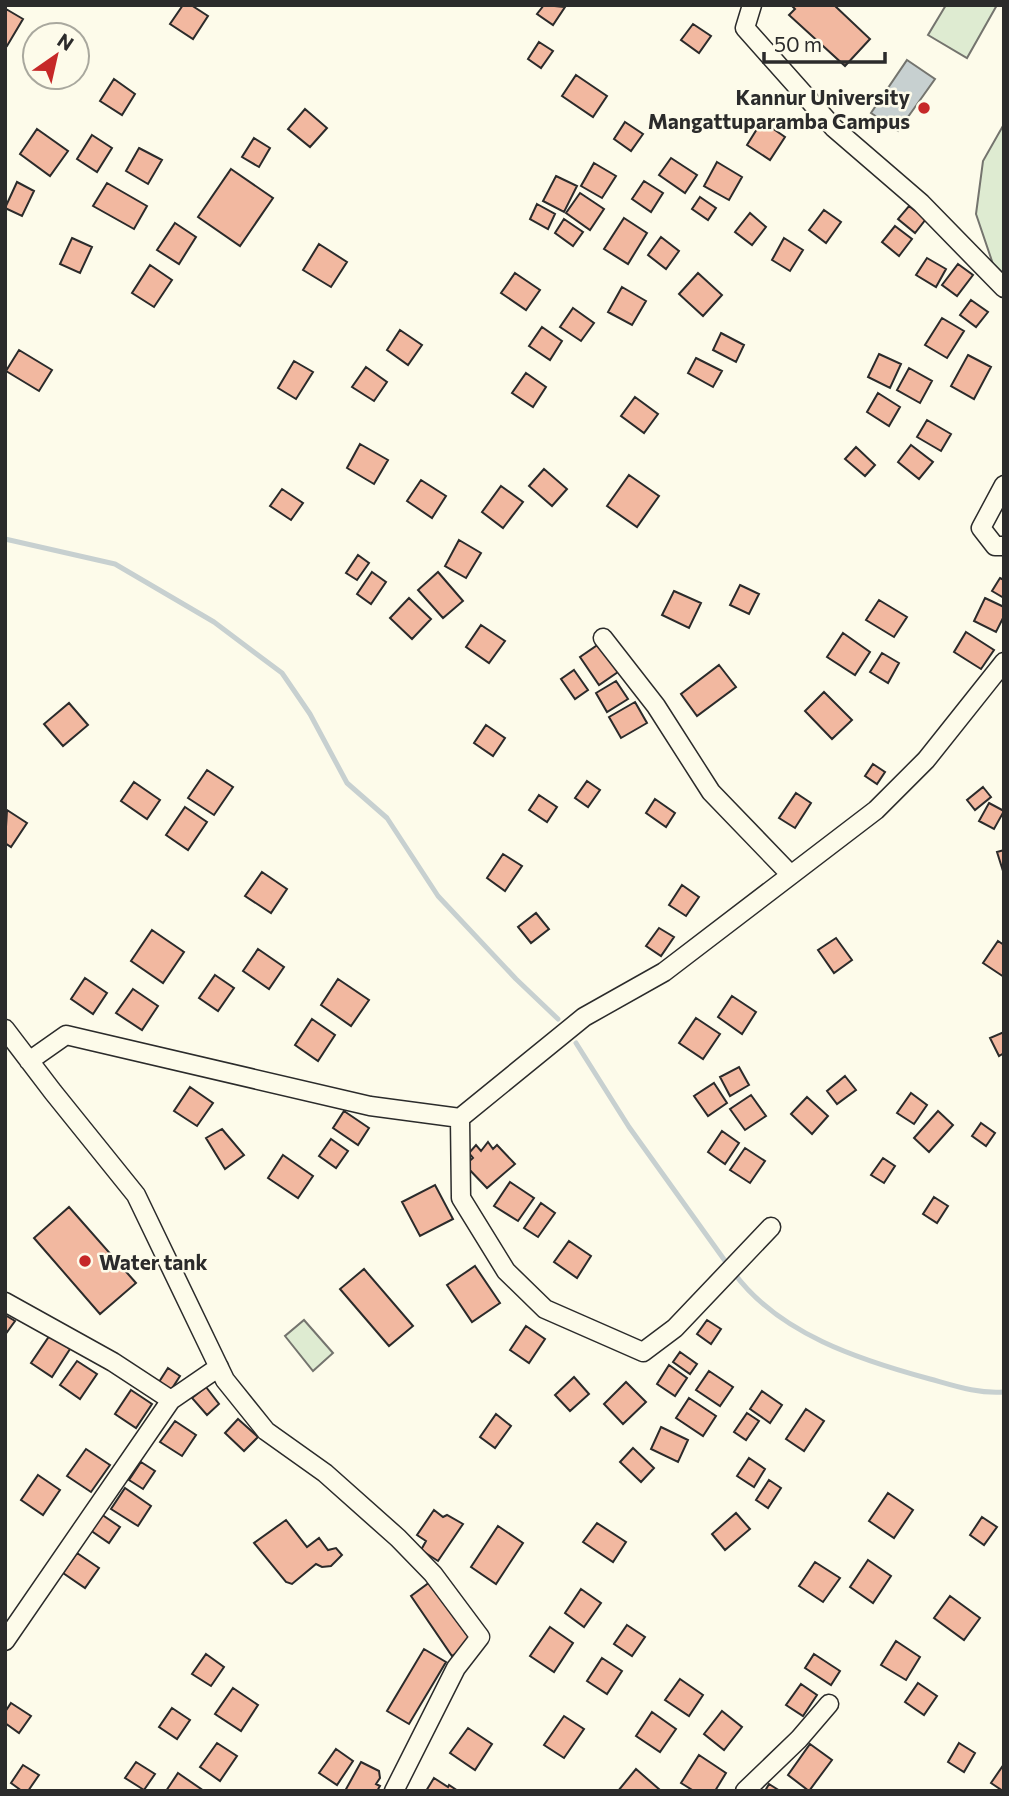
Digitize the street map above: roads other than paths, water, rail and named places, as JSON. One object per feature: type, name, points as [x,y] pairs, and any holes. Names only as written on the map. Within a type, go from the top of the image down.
[{"type":"street","points":[[752,5],[745,28],[834,128],[921,203],[1004,288]]},
{"type":"street","points":[[1004,485],[981,528],[995,545],[1004,546]]},
{"type":"street","points":[[603,638],[656,706],[711,792],[791,875]]},
{"type":"street","points":[[29,1061],[66,1035],[370,1106],[460,1118],[584,1017],[664,972],[876,810],[926,760],[1004,662]]},
{"type":"street","points":[[5,1029],[136,1195],[225,1380],[266,1430],[325,1473],[398,1538],[433,1574],[480,1637],[456,1668],[394,1791]]},
{"type":"street","points":[[460,1118],[461,1198],[506,1271],[545,1309],[643,1352],[675,1328],[771,1227]]},
{"type":"street","points":[[5,1302],[113,1362],[171,1400]]},
{"type":"street","points":[[5,1641],[171,1400],[219,1367]]},
{"type":"street","points":[[745,1791],[799,1739],[829,1704]]},
{"type":"waterway","points":[[5,539],[115,564],[214,622],[282,673],[310,714],[347,783],[387,818],[438,896],[516,979],[558,1019]]},
{"type":"waterway","points":[[576,1043],[629,1127],[728,1265]]},
{"type":"waterway","points":[[734,1273],[752,1294],[774,1313],[823,1342],[876,1363],[948,1384],[976,1391],[1004,1392]]},
{"type":"place","name":"Kannur University Mangattuparamba Campus","points":[[924,108]]},
{"type":"place","name":"Water tank","points":[[85,1261]]}]
